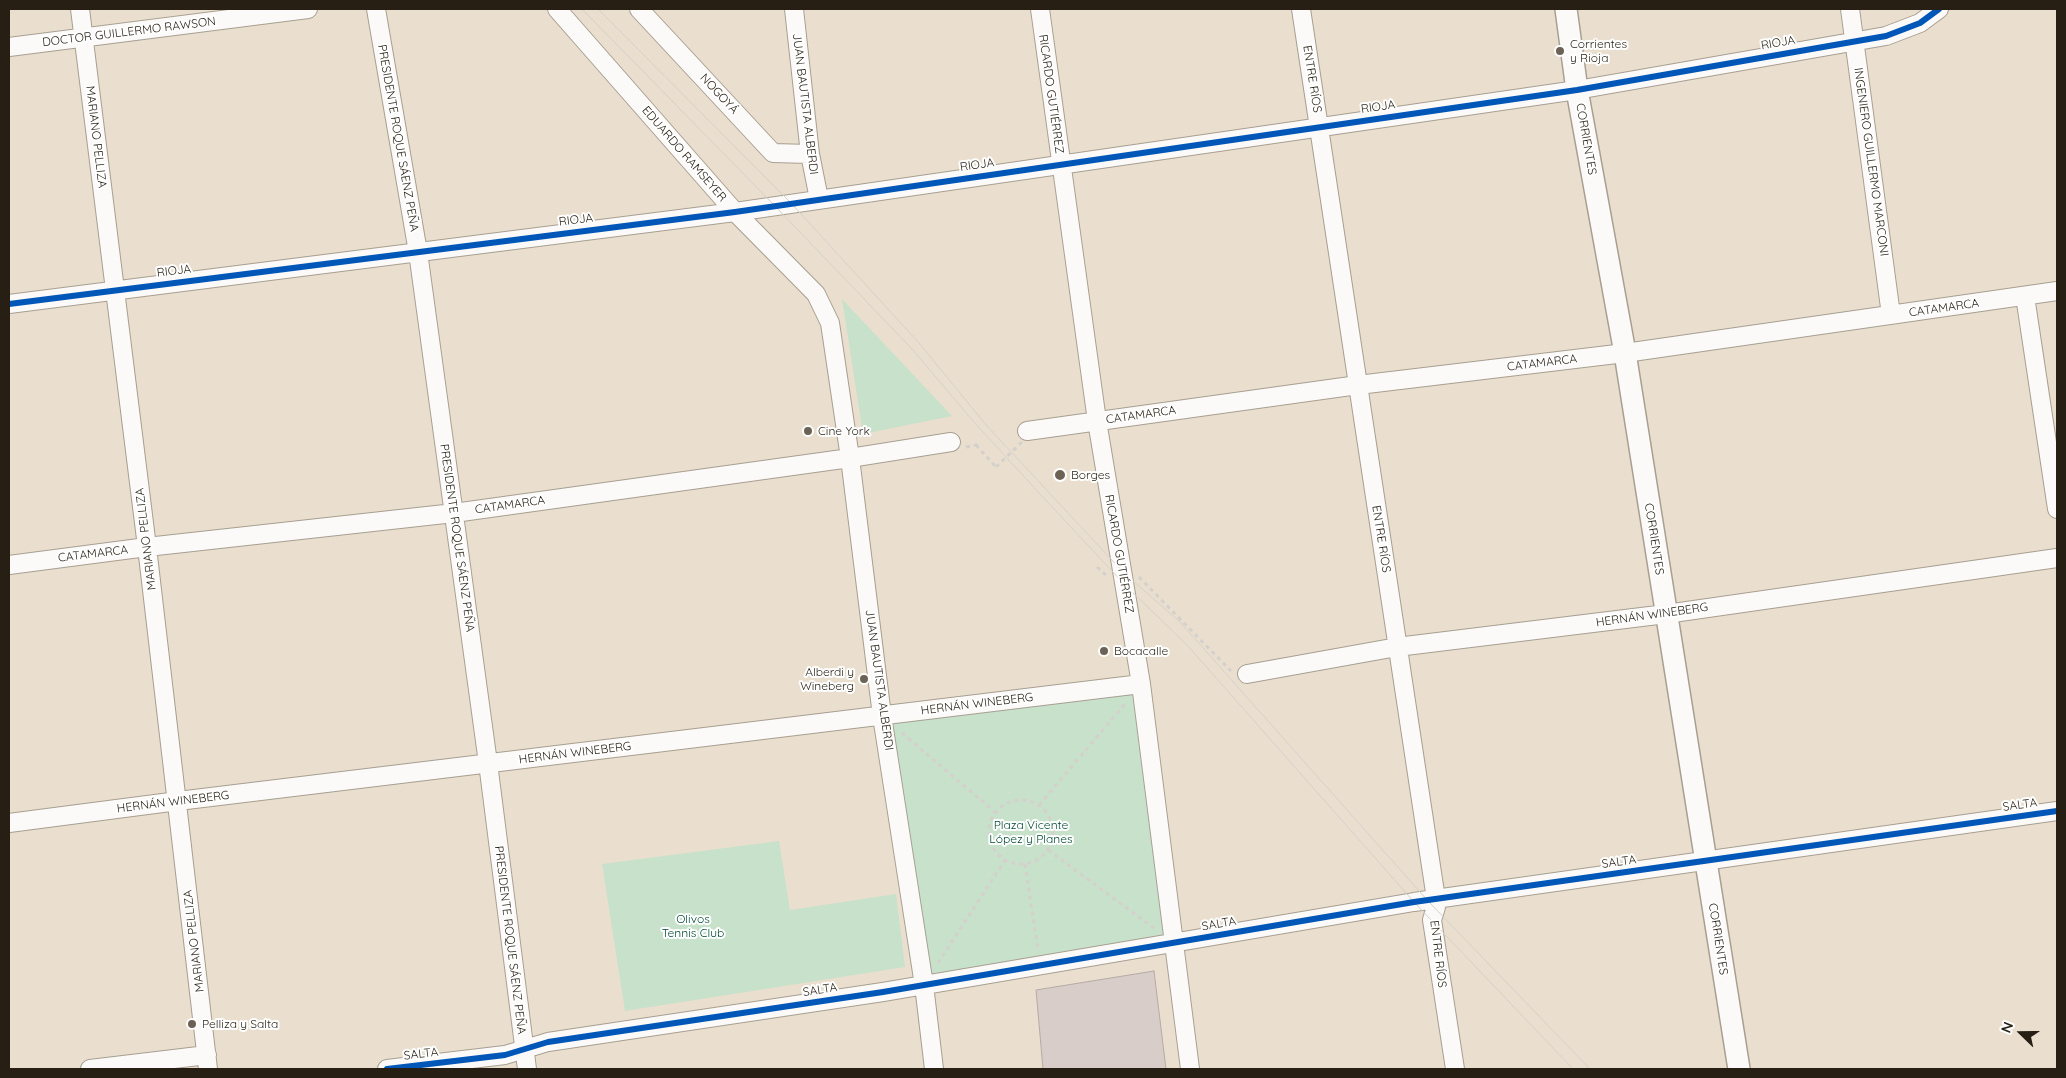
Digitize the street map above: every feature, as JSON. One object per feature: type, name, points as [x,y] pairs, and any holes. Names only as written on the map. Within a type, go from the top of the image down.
[{"type":"street","name":"MARIANO PELLIZA","points":[[80,9],[178,800],[208,1062]]},
{"type":"street","name":"DOCTOR GUILLERMO RAWSON","points":[[9,47],[308,9]]},
{"type":"street","name":"PRESIDENTE ROQUE SÁENZ PEÑA","points":[[376,9],[418,252],[488,763],[527,1069]]},
{"type":"street","name":"EDUARDO RAMSEYER","points":[[556,9],[735,212],[816,294]]},
{"type":"street","name":"NOGOYÁ","points":[[639,9],[773,153],[810,154]]},
{"type":"street","name":"JUAN BAUTISTA ALBERDI","points":[[794,9],[810,154],[819,200]]},
{"type":"street","name":"RICARDO GUTIÉRREZ","points":[[1040,9],[1097,421],[1141,684],[1190,1069]]},
{"type":"street","name":"ENTRE RÍOS","points":[[1301,9],[1436,899],[1432,920],[1455,1069]]},
{"type":"street","name":"CORRIENTES","points":[[1566,9],[1577,90],[1625,353],[1739,1069]]},
{"type":"street","name":"INGENIERO GUILLERMO MARCONI","points":[[1850,9],[1891,316]]},
{"type":"street","name":"RIOJA","points":[[9,304],[735,212],[1577,90],[1854,40],[1886,36],[1920,23],[1939,9]]},
{"type":"street","name":"CATAMARCA","points":[[1026,436],[1097,421],[1358,385],[1625,353],[2057,291]]},
{"type":"street","name":"JUAN BAUTISTA ALBERDI","points":[[816,294],[830,323],[850,458],[882,716],[924,985],[934,1069]]},
{"type":"street","points":[[2025,296],[2057,509]]},
{"type":"street","name":"CATAMARCA","points":[[9,564],[454,513],[850,458],[951,442]]},
{"type":"street","name":"HERNÁN WINEBERG","points":[[1248,674],[1398,648],[1666,614],[2057,558]]},
{"type":"street","name":"HERNÁN WINEBERG","points":[[9,823],[178,800],[1141,684]]},
{"type":"street","name":"SALTA","points":[[386,1069],[505,1055],[548,1042],[924,985],[1436,899],[2057,811]]},
{"type":"street","points":[[90,1069],[208,1062]]},
{"type":"path","points":[[976,445],[996,467],[1026,436]]},
{"type":"path","points":[[1122,566],[1145,581],[1234,674],[1248,674]]},
{"type":"path","points":[[1039,805],[1141,684]]},
{"type":"path","points":[[882,716],[995,812]]},
{"type":"path","points":[[1024,799],[1039,805],[1050,817],[1053,827],[1053,837],[1048,850],[1035,862],[1014,864],[1005,860],[996,853],[990,844],[988,833],[990,822],[995,812],[1003,804],[1013,800],[1024,799]]},
{"type":"path","points":[[1048,850],[1174,943]]},
{"type":"path","points":[[924,985],[1005,860]]},
{"type":"path","points":[[1025,864],[1039,955]]},
{"type":"green space","points":[[842,299],[952,416],[863,434]]},
{"type":"green space","name":"Plaza Vicente López y Planes","points":[[1141,684],[1174,943],[924,985],[882,716]]},
{"type":"green space","name":"Olivos Tennis Club","points":[[779,841],[790,910],[896,894],[905,967],[625,1011],[602,864]]},
{"type":"building","points":[[1154,971],[1166,1069],[1043,1069],[1036,990]]},
{"type":"tram line","points":[[582,9],[912,349],[973,421],[1040,494],[1126,586],[1187,645],[1414,902],[1573,1069]]},
{"type":"tram line","points":[[598,9],[791,203],[919,343],[987,426],[1123,572],[1180,622],[1428,901],[1590,1069]]},
{"type":"cycle path","points":[[9,304],[735,212],[1577,90],[1886,36],[1920,23],[1939,9]]},
{"type":"cycle path","points":[[387,1069],[505,1055],[548,1042],[883,992],[1414,902],[2057,811]]},
{"type":"place","name":"Corrientes y Rioja","points":[[1560,51]]},
{"type":"place","name":"Cine York","points":[[808,431]]},
{"type":"place","name":"Borges","points":[[1060,475]]},
{"type":"place","name":"Bocacalle","points":[[1104,651]]},
{"type":"place","name":"Alberdi y Wineberg","points":[[864,679]]},
{"type":"place","name":"Pelliza y Salta","points":[[192,1024]]}]
